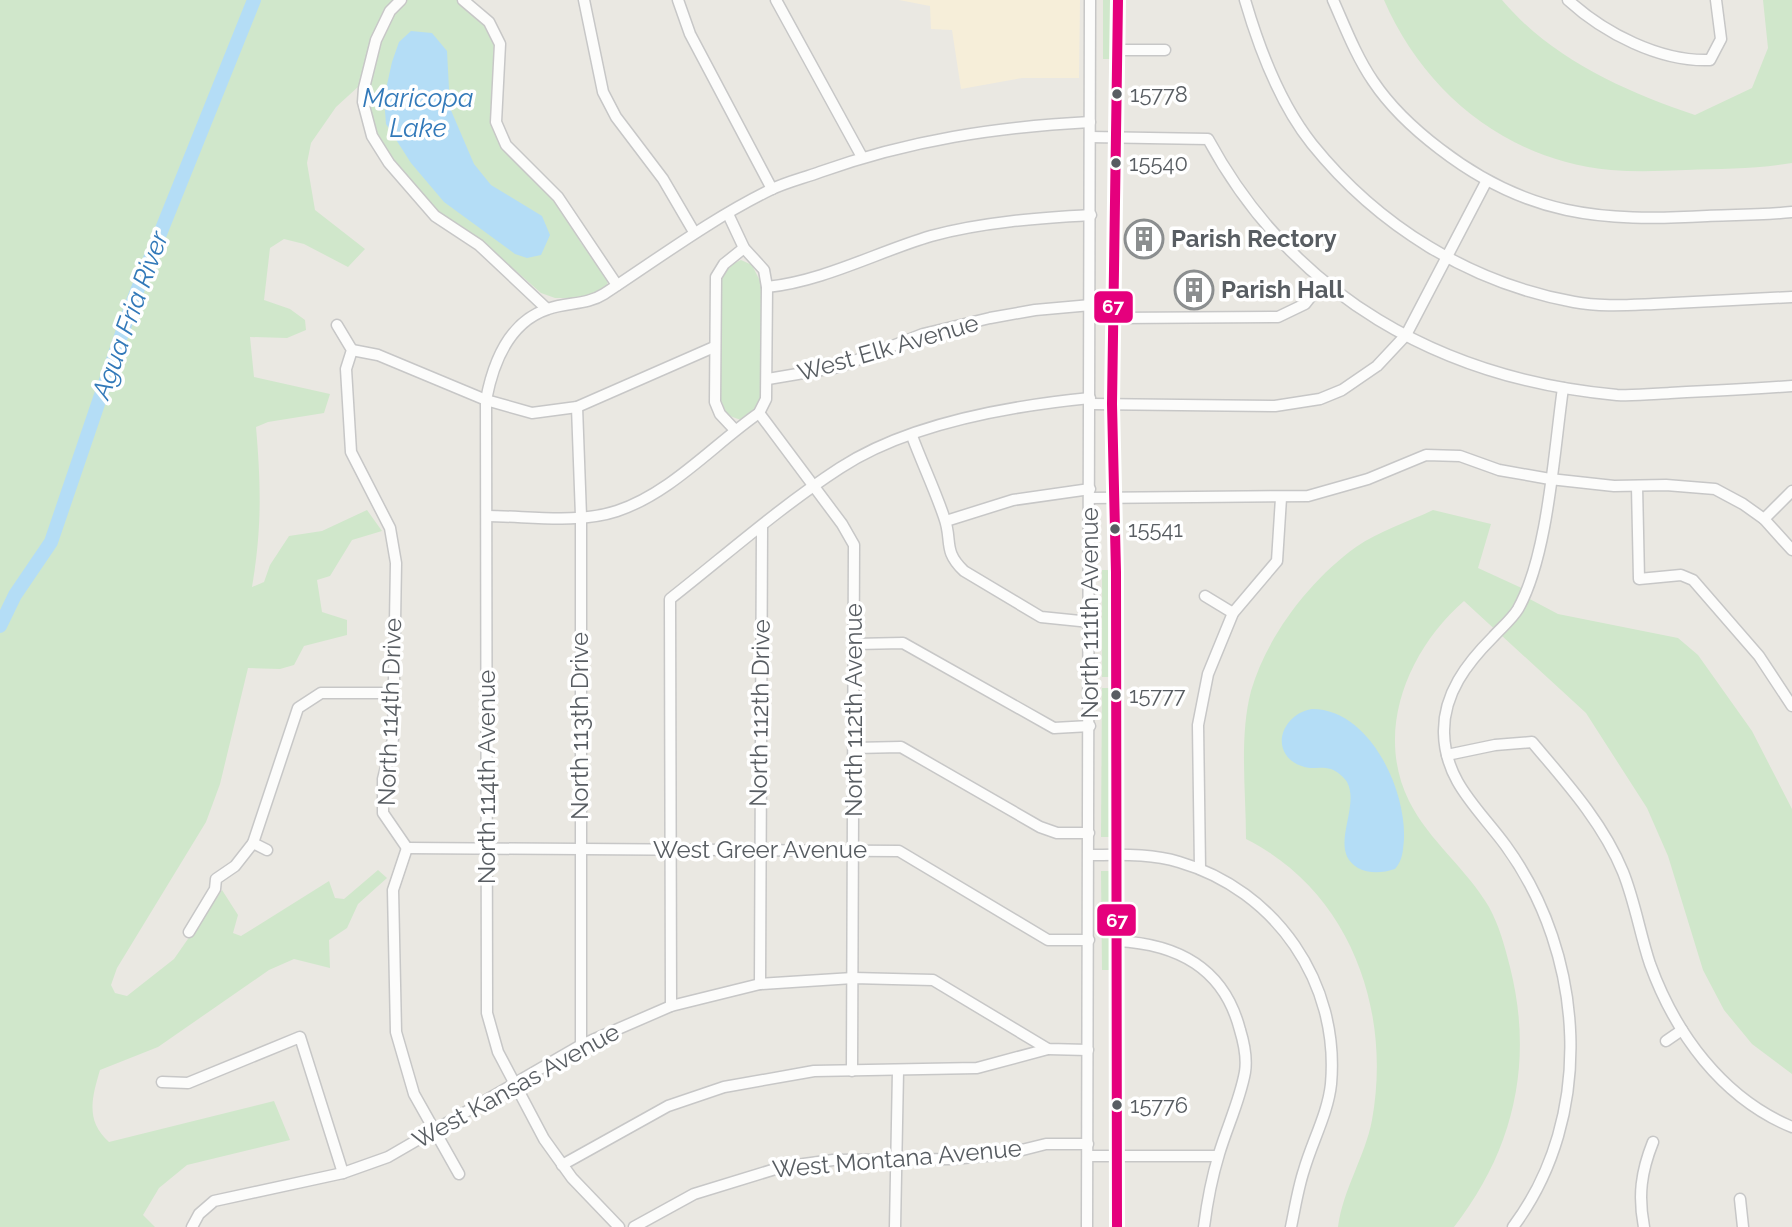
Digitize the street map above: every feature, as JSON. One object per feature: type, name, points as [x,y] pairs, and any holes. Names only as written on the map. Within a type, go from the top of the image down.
[{"type":"street","points":[[401,0],[390,11],[376,40],[364,88],[363,102],[372,136],[389,163],[435,216],[479,245],[547,309],[588,302],[694,232],[772,189],[862,157],[941,138],[1008,126],[1090,122]]},
{"type":"street","points":[[463,0],[489,22],[500,44],[496,122],[506,145],[558,197],[617,285]]},
{"type":"street","points":[[583,0],[603,92],[616,117],[663,179],[694,232]]},
{"type":"street","points":[[678,0],[690,34],[772,189]]},
{"type":"street","points":[[776,0],[862,157]]},
{"type":"street","name":"North 111th Avenue","points":[[1087,1227],[1090,0]]},
{"type":"street","name":"North 111th Avenue","points":[[1117,1227],[1117,855],[1112,404],[1118,0]]},
{"type":"street","points":[[1245,0],[1255,32],[1280,91],[1310,142],[1360,196],[1404,232],[1446,257],[1522,289],[1576,303],[1618,305],[1792,297]]},
{"type":"street","points":[[1333,0],[1373,81],[1399,113],[1417,132],[1486,182],[1561,210],[1606,218],[1658,219],[1792,212]]},
{"type":"street","points":[[1570,1],[1605,27],[1641,46],[1685,61],[1710,60],[1721,39],[1716,0]]},
{"type":"street","points":[[1118,50],[1165,50]]},
{"type":"street","points":[[1090,136],[1208,139],[1241,194],[1281,241],[1323,281],[1364,311],[1446,356],[1491,372],[1563,388],[1620,395],[1792,386]]},
{"type":"street","points":[[671,1006],[670,599],[841,468],[876,449],[962,418],[1017,406],[1090,401],[1112,404],[1275,406],[1309,402],[1342,390],[1377,366],[1406,335],[1486,182]]},
{"type":"street","points":[[488,516],[581,516],[615,512],[649,497],[759,413],[766,399],[768,379],[767,287],[764,270],[744,248],[728,214]]},
{"type":"street","points":[[767,287],[796,284],[934,235],[1023,220],[1091,215]]},
{"type":"street","points":[[735,430],[720,414],[715,402],[716,277],[724,264],[744,248]]},
{"type":"street","points":[[1115,318],[1278,317],[1305,303],[1323,281]]},
{"type":"street","name":"West Elk Avenue","points":[[768,379],[839,367],[923,334],[976,321],[1035,310],[1091,305]]},
{"type":"street","name":"North 114th Avenue","points":[[547,309],[518,329],[498,354],[486,400],[487,1013],[495,1045],[544,1139],[562,1164],[619,1227]]},
{"type":"street","points":[[337,325],[352,350],[377,355],[486,400],[532,413],[577,407],[714,346]]},
{"type":"street","name":"North 114th Drive","points":[[352,350],[346,369],[351,452],[390,528],[396,564],[393,739],[383,779],[383,813],[407,848]]},
{"type":"street","points":[[1513,1227],[1528,1207],[1561,1126],[1572,1032],[1566,982],[1540,900],[1506,846],[1458,787],[1447,755],[1446,712],[1456,684],[1489,641],[1517,611],[1537,562],[1563,388]]},
{"type":"street","name":"North 113th Drive","points":[[577,407],[581,516],[581,1045]]},
{"type":"street","name":"North 112th Avenue","points":[[759,413],[815,486],[854,545],[852,1071]]},
{"type":"street","points":[[912,436],[946,521],[946,546],[953,561],[964,571],[1041,617],[1090,622]]},
{"type":"street","points":[[946,521],[1013,500],[1090,494],[1114,499],[1280,498],[1330,491],[1426,455],[1460,456],[1499,470],[1550,479],[1715,489],[1743,504],[1763,519],[1792,550]]},
{"type":"street","points":[[1637,486],[1639,579],[1681,575],[1693,580],[1759,656],[1792,706]]},
{"type":"street","points":[[1763,519],[1792,491]]},
{"type":"street","points":[[1200,869],[1198,725],[1208,674],[1233,613],[1277,561],[1280,498]]},
{"type":"street","name":"North 112th Drive","points":[[760,984],[762,527]]},
{"type":"street","points":[[1205,596],[1233,613]]},
{"type":"street","points":[[855,644],[904,643],[1054,728],[1090,726]]},
{"type":"street","points":[[189,932],[215,889],[216,879],[235,866],[253,843],[298,708],[321,693],[393,693]]},
{"type":"street","points":[[1447,755],[1495,745],[1532,742],[1567,782],[1593,818],[1623,872],[1650,964],[1670,1012],[1682,1030],[1704,1062],[1730,1087],[1769,1118],[1792,1127]]},
{"type":"street","points":[[854,748],[901,747],[1040,827],[1058,833],[1089,833]]},
{"type":"street","points":[[253,843],[267,850]]},
{"type":"street","points":[[407,848],[393,890],[393,1015],[405,1070],[433,1130],[459,1174]]},
{"type":"street","name":"West Greer Avenue","points":[[407,848],[899,851],[1048,940],[1089,940]]},
{"type":"street","points":[[1089,855],[1177,861],[1230,883],[1269,913],[1301,954],[1326,1010],[1331,1040],[1331,1086],[1303,1171],[1291,1227]]},
{"type":"street","points":[[1117,941],[1164,947],[1197,964],[1215,979],[1235,1012],[1244,1042],[1245,1070],[1218,1156],[1204,1227]]},
{"type":"street","name":"West Kansas Avenue","points":[[192,1227],[199,1214],[214,1201],[343,1173],[388,1157],[581,1045],[671,1006],[760,984],[853,978],[933,980],[1048,1049],[1088,1050]]},
{"type":"street","points":[[1666,1041],[1682,1030]]},
{"type":"street","points":[[162,1082],[187,1083],[300,1037],[343,1173]]},
{"type":"street","points":[[562,1164],[668,1106],[724,1087],[778,1075],[977,1068],[1048,1049]]},
{"type":"street","points":[[895,1227],[898,1071]]},
{"type":"street","points":[[1644,1227],[1639,1200],[1644,1165],[1653,1142]]},
{"type":"street","name":"West Montana Avenue","points":[[634,1227],[688,1196],[756,1172],[833,1160],[953,1159],[1006,1154],[1046,1144],[1117,1156],[1218,1156]]},
{"type":"street","points":[[1740,1199],[1743,1227]]},
{"type":"shaded area","points":[[899,0],[1080,0],[1079,78],[1022,78],[961,89],[952,30],[931,29],[930,6]]},
{"type":"green space","points":[[0,0],[396,0],[380,18],[359,86],[336,107],[311,143],[307,163],[315,210],[365,249],[348,267],[304,244],[284,239],[270,248],[264,300],[290,309],[305,320],[306,330],[287,338],[250,337],[254,377],[330,394],[324,413],[268,422],[256,427],[260,507],[252,587],[264,582],[270,565],[289,536],[322,531],[367,510],[382,531],[352,540],[330,576],[317,580],[322,612],[347,620],[347,635],[304,646],[294,665],[280,669],[248,668],[220,784],[206,822],[117,968],[111,985],[115,993],[127,996],[174,959],[222,890],[238,915],[233,933],[241,936],[329,881],[335,898],[344,899],[378,870],[387,878],[358,904],[347,928],[329,940],[330,968],[294,959],[269,970],[158,1047],[100,1070],[93,1099],[93,1117],[101,1134],[109,1142],[274,1101],[290,1140],[187,1165],[159,1188],[143,1215],[155,1227],[0,1227]]},
{"type":"green space","points":[[406,0],[458,0],[486,26],[495,43],[491,111],[503,148],[540,181],[558,204],[581,243],[608,279],[607,287],[581,298],[555,298],[541,293],[490,248],[436,211],[379,141],[366,102],[380,40],[388,21]]},
{"type":"green space","points":[[1103,0],[1113,0],[1112,59],[1103,59]]},
{"type":"green space","points":[[1384,0],[1502,0],[1543,39],[1591,71],[1642,95],[1695,115],[1752,88],[1768,48],[1763,0],[1792,0],[1792,163],[1739,168],[1620,171],[1573,164],[1538,153],[1504,137],[1446,92],[1422,65],[1401,34]]},
{"type":"green space","points":[[741,260],[752,265],[762,285],[761,397],[754,411],[741,420],[727,415],[719,395],[721,279],[728,266]]},
{"type":"green space","points":[[1433,510],[1491,524],[1478,568],[1526,590],[1524,596],[1558,614],[1678,638],[1698,655],[1752,731],[1792,809],[1792,1074],[1752,1044],[1724,1010],[1703,970],[1668,856],[1647,808],[1586,713],[1464,601],[1444,620],[1413,667],[1403,692],[1395,747],[1399,774],[1409,801],[1427,829],[1480,893],[1493,914],[1501,936],[1517,1002],[1520,1037],[1514,1104],[1491,1167],[1475,1198],[1454,1227],[1338,1227],[1344,1199],[1372,1120],[1377,1078],[1375,1037],[1368,996],[1356,958],[1337,922],[1312,889],[1282,861],[1246,839],[1244,746],[1247,709],[1258,670],[1279,630],[1322,576],[1365,541]]},
{"type":"green space","points":[[1102,570],[1111,570],[1111,677],[1102,677]]},
{"type":"green space","points":[[1102,688],[1112,688],[1111,837],[1101,837]]},
{"type":"green space","points":[[1101,871],[1110,871],[1111,970],[1102,970]]},
{"type":"water","name":"Maricopa Lake","points":[[411,31],[432,33],[447,51],[450,108],[474,164],[491,185],[542,216],[550,235],[541,255],[527,258],[515,254],[444,202],[411,163],[386,124],[384,98],[392,62],[399,42]]},
{"type":"water","points":[[1312,709],[1332,712],[1351,722],[1367,737],[1391,775],[1403,819],[1404,839],[1400,862],[1395,869],[1367,871],[1358,868],[1349,860],[1345,851],[1350,804],[1347,782],[1331,769],[1301,766],[1284,751],[1282,737],[1289,722],[1299,713]]},
{"type":"waterway","name":"Agua Fria River","points":[[0,626],[15,595],[51,542],[133,301],[254,0]]},
{"type":"transit line","name":"67","points":[[1117,1227],[1116,572],[1112,404],[1118,0]]},
{"type":"place","name":"15778","points":[[1117,94]]},
{"type":"place","name":"15540","points":[[1116,163]]},
{"type":"place","name":"Parish Rectory","points":[[1144,239]]},
{"type":"place","name":"Parish Hall","points":[[1194,290]]},
{"type":"place","name":"15541","points":[[1115,529]]},
{"type":"place","name":"15777","points":[[1116,695]]},
{"type":"place","name":"15776","points":[[1117,1105]]}]
